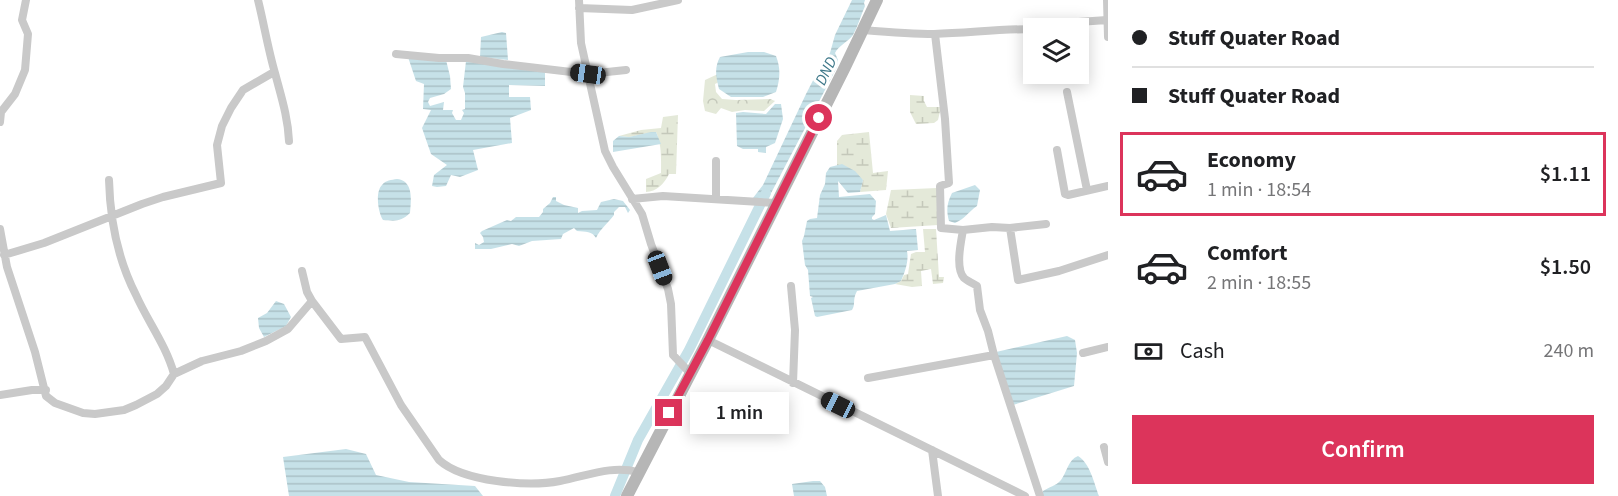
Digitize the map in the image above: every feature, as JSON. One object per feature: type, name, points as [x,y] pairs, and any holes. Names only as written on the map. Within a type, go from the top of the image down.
[{"type":"street","points":[[0,122],[1,112],[15,94],[25,70],[27,34],[22,20],[26,0]]},
{"type":"street","points":[[258,0],[274,72],[284,102],[290,141]]},
{"type":"street","points":[[678,0],[632,10],[579,4],[581,43],[605,151],[642,214],[668,290],[671,304],[673,355],[688,370]]},
{"type":"street","points":[[627,496],[628,470],[708,340],[772,202],[877,0]]},
{"type":"street","points":[[1107,0],[1108,37]]},
{"type":"street","points":[[1089,21],[1107,20]]},
{"type":"street","points":[[863,30],[935,34],[1023,29]]},
{"type":"street","points":[[935,34],[950,183],[940,186],[941,228],[963,230],[992,226],[1010,228],[1046,224]]},
{"type":"street","points":[[396,54],[468,58],[588,74],[626,70]]},
{"type":"street","points":[[4,255],[44,243],[163,197],[221,183],[217,145],[222,126],[243,90],[274,72]]},
{"type":"street","points":[[1067,92],[1087,190]]},
{"type":"street","points":[[1057,150],[1065,194],[1108,186]]},
{"type":"street","points":[[716,161],[716,200]]},
{"type":"street","points":[[109,180],[114,233],[135,294],[166,349],[174,374]]},
{"type":"street","points":[[632,199],[663,196],[772,202]]},
{"type":"street","points":[[1010,228],[1018,280],[1059,271],[1108,255]]},
{"type":"street","points":[[0,229],[4,255],[46,396],[55,403],[83,413],[95,414],[124,410],[136,405],[166,387],[174,374],[202,361],[241,351],[288,329],[312,301]]},
{"type":"street","points":[[963,230],[959,263],[961,273],[964,278],[976,286],[980,310],[1040,496]]},
{"type":"street","points":[[302,272],[312,301],[341,339],[365,337],[401,405],[438,460],[446,467],[468,475],[503,482],[530,483],[561,481],[608,470],[628,470]]},
{"type":"street","points":[[791,286],[795,330],[793,383]]},
{"type":"street","points":[[708,340],[1025,496]]},
{"type":"street","points":[[1083,353],[1108,347]]},
{"type":"street","points":[[868,378],[994,355]]},
{"type":"street","points":[[0,395],[46,390]]},
{"type":"street","points":[[1104,447],[1108,462]]},
{"type":"street","points":[[932,450],[938,496]]},
{"type":"green space","points":[[718,74],[719,82],[715,84],[716,92],[722,99],[770,99],[775,101],[764,111],[732,112],[721,108],[716,114],[705,111],[703,101],[705,80]]},
{"type":"green space","points":[[910,95],[924,96],[927,107],[941,107],[938,120],[934,123],[916,124],[910,112]]},
{"type":"green space","points":[[678,115],[676,174],[669,174],[660,186],[646,192],[646,179],[661,173],[660,147],[656,132],[629,137],[619,136],[661,128],[663,117]]},
{"type":"green space","points":[[869,132],[873,173],[888,171],[886,190],[860,192],[863,180],[837,166],[837,141],[842,135]]},
{"type":"green space","points":[[937,188],[938,225],[891,228],[886,214],[891,190]]},
{"type":"green space","points":[[923,229],[936,229],[939,277],[944,277],[943,283],[933,284],[931,269],[921,271],[922,286],[895,284],[908,274],[911,254],[925,252]]},
{"type":"water","points":[[852,0],[865,0],[855,32],[835,53],[838,60],[837,67],[768,199],[753,198],[763,185],[806,94],[822,63],[830,53],[835,35]]},
{"type":"water","points":[[506,33],[508,60],[480,57],[481,37]]},
{"type":"water","points":[[748,52],[764,52],[776,56],[779,74],[776,92],[763,97],[731,97],[719,89],[716,73],[720,57]]},
{"type":"water","points":[[408,57],[446,60],[451,89],[444,94],[430,98],[428,102],[430,106],[444,102],[443,110],[453,110],[452,113],[456,120],[461,120],[464,113],[462,110],[465,109],[463,87],[466,61],[545,72],[545,86],[509,85],[509,97],[530,97],[531,110],[510,118],[512,143],[473,150],[478,170],[460,177],[451,175],[446,186],[432,186],[434,175],[447,165],[431,154],[422,128],[431,110],[423,109],[424,84],[416,81]]},
{"type":"water","points":[[775,104],[781,104],[783,119],[775,143],[766,147],[766,153],[758,152],[758,149],[743,149],[737,146],[736,113],[766,114]]},
{"type":"water","points":[[656,132],[661,144],[613,152],[613,141],[619,136],[629,137]]},
{"type":"water","points":[[842,164],[855,171],[863,180],[860,192],[848,193],[838,181],[839,197],[870,194],[876,201],[875,214],[872,219],[886,215],[890,231],[916,229],[918,250],[907,251],[907,263],[901,281],[857,291],[852,310],[817,317],[811,298],[813,297],[810,296],[802,241],[807,221],[817,218],[826,173],[830,167]]},
{"type":"water","points":[[397,179],[409,187],[410,213],[398,220],[383,220],[378,192],[385,182]]},
{"type":"water","points":[[975,185],[980,190],[977,206],[955,223],[949,221],[948,207],[952,193]]},
{"type":"water","points":[[553,197],[564,205],[578,208],[578,213],[597,210],[601,202],[614,199],[623,201],[630,210],[628,213],[625,207],[619,207],[596,238],[591,233],[577,231],[574,228],[563,234],[561,239],[532,241],[519,246],[512,244],[491,249],[475,249],[475,243],[479,245],[484,242],[480,233],[482,231],[516,217],[539,217]]},
{"type":"water","points":[[276,301],[284,304],[291,317],[286,326],[264,337],[259,328],[258,318],[267,313]]},
{"type":"water","points":[[1067,336],[1075,340],[1077,353],[1074,386],[1013,405],[996,352]]},
{"type":"water","points":[[346,449],[366,454],[376,475],[409,482],[475,486],[483,496],[289,496],[283,457]]},
{"type":"water","points":[[1078,456],[1089,468],[1099,496],[1042,496],[1043,491],[1061,480],[1070,463]]},
{"type":"water","points":[[820,481],[825,487],[827,496],[794,496],[792,484]]},
{"type":"waterway","name":"DND","points":[[615,496],[638,440],[689,350],[766,193]]},
{"type":"route","points":[[669,413],[819,118]]}]
